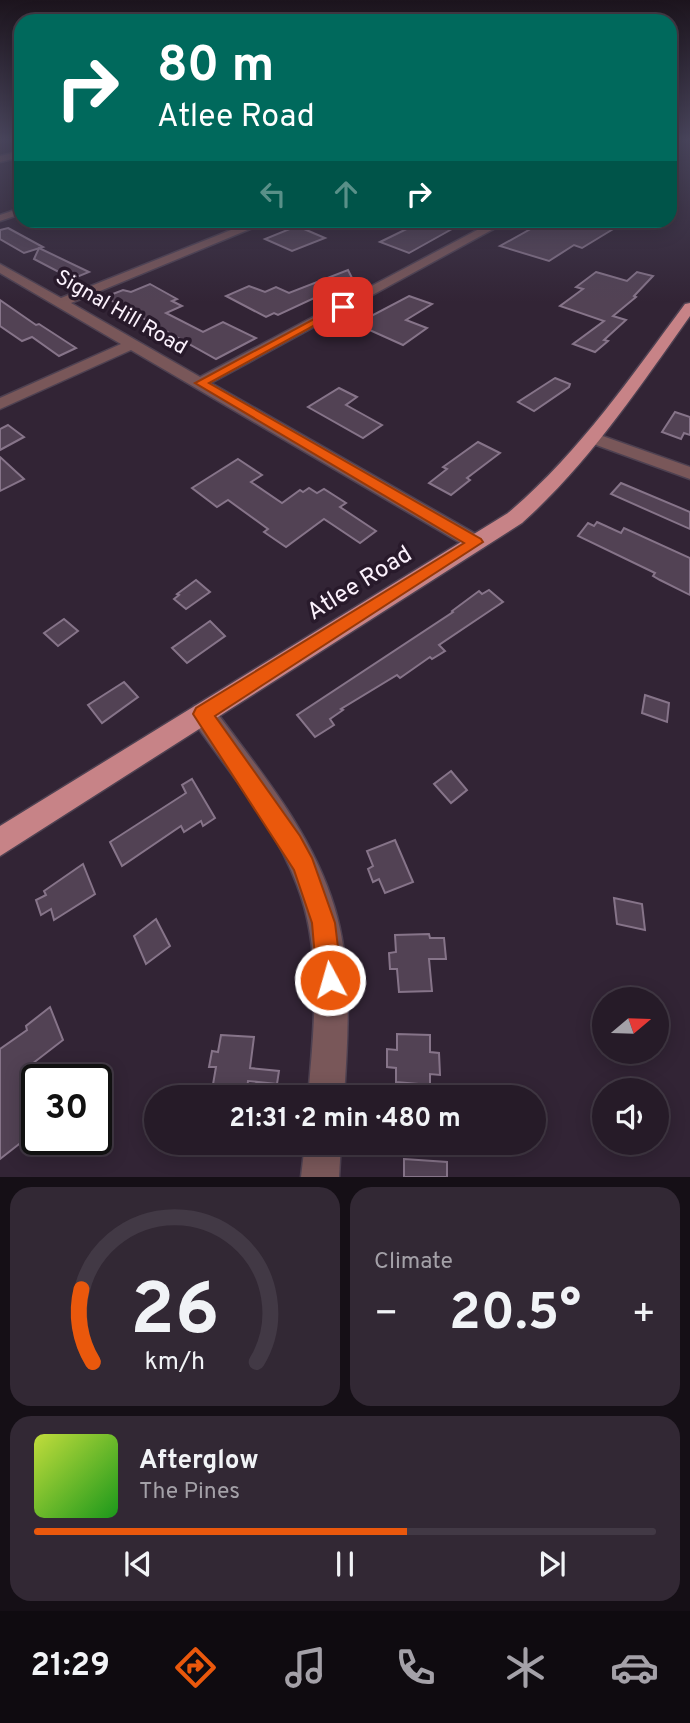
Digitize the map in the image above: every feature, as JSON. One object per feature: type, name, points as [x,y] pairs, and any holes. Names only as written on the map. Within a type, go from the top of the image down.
[{"type":"main road","name":"Atlee Road","points":[[0,842],[476,542],[542,496],[594,438],[690,307]]},
{"type":"street","points":[[60,303],[247,228]]},
{"type":"street","points":[[201,383],[490,228]]},
{"type":"street","name":"Signal Hill Road","points":[[0,268],[476,542]]},
{"type":"street","points":[[0,404],[133,344]]},
{"type":"street","points":[[594,438],[690,473]]},
{"type":"street","points":[[203,714],[292,844],[319,904],[330,980],[327,1085]]},
{"type":"street","points":[[320,1177],[322,1155]]},
{"type":"building","points":[[8,228],[43,247],[24,253],[0,239],[0,230]]},
{"type":"building","points":[[292,228],[302,228],[325,238],[292,251],[265,239]]},
{"type":"building","points":[[409,228],[454,228],[409,253],[380,242]]},
{"type":"building","points":[[532,228],[615,228],[582,248],[574,245],[549,261],[500,246]]},
{"type":"building","points":[[39,248],[89,272],[72,279],[34,259]]},
{"type":"building","points":[[348,270],[353,280],[278,315],[274,313],[266,317],[226,296],[249,286],[265,292],[276,287],[289,293]]},
{"type":"building","points":[[596,272],[627,281],[637,272],[653,276],[634,296],[636,297],[613,316],[626,320],[595,352],[573,344],[604,321],[560,306],[583,289],[576,287]]},
{"type":"building","points":[[150,284],[177,299],[172,301],[182,306],[166,313],[203,332],[223,322],[256,338],[216,359],[105,297],[123,290],[131,292]]},
{"type":"building","points":[[409,296],[432,304],[406,320],[427,328],[403,345],[356,324]]},
{"type":"building","points":[[0,300],[76,348],[59,356],[32,337],[22,341],[0,326]]},
{"type":"building","points":[[555,378],[570,384],[569,387],[534,411],[518,402]]},
{"type":"building","points":[[339,388],[357,397],[346,405],[382,425],[363,438],[308,407]]},
{"type":"building","points":[[675,412],[690,417],[690,435],[684,433],[681,439],[662,432]]},
{"type":"building","points":[[8,425],[24,437],[0,450],[0,429]]},
{"type":"building","points":[[478,442],[500,453],[467,478],[470,480],[451,495],[429,483],[447,469],[443,467]]},
{"type":"building","points":[[0,457],[24,479],[0,491]]},
{"type":"building","points":[[238,459],[262,475],[251,482],[282,503],[300,490],[303,492],[309,488],[317,493],[324,489],[346,503],[340,507],[376,531],[360,543],[324,519],[286,547],[264,532],[268,529],[228,500],[217,507],[192,488]]},
{"type":"building","points":[[621,483],[690,512],[690,529],[611,494]]},
{"type":"building","points":[[597,522],[621,533],[624,528],[690,558],[690,595],[653,576],[655,573],[578,536],[588,523],[594,526]]},
{"type":"building","points":[[196,580],[210,592],[186,609],[174,599]]},
{"type":"building","points":[[489,590],[503,602],[439,645],[445,651],[432,659],[430,657],[400,678],[397,675],[341,709],[343,710],[330,719],[334,725],[315,737],[297,715],[453,612],[479,591],[482,594]]},
{"type":"building","points":[[64,619],[78,631],[58,646],[44,633]]},
{"type":"building","points":[[210,621],[225,636],[187,663],[172,648]]},
{"type":"building","points":[[124,682],[138,697],[102,723],[88,705]]},
{"type":"building","points":[[645,695],[669,703],[667,722],[642,713]]},
{"type":"building","points":[[451,771],[467,790],[451,803],[434,784]]},
{"type":"building","points":[[192,779],[215,818],[203,826],[201,821],[184,832],[181,826],[122,866],[110,842],[186,793],[182,785]]},
{"type":"building","points":[[395,840],[413,882],[385,893],[379,879],[373,882],[368,869],[373,866],[367,851]]},
{"type":"building","points":[[83,864],[95,894],[54,920],[51,909],[41,915],[36,900],[46,895],[44,891]]},
{"type":"building","points":[[614,898],[642,904],[645,930],[617,924]]},
{"type":"building","points":[[156,919],[170,946],[146,964],[134,936]]},
{"type":"building","points":[[429,934],[430,938],[444,938],[446,959],[429,959],[432,991],[399,992],[397,969],[390,969],[389,953],[396,952],[395,935]]},
{"type":"building","points":[[50,1007],[63,1040],[32,1064],[21,1064],[21,1143],[0,1159],[0,1049],[27,1030],[26,1026]]},
{"type":"building","points":[[397,1034],[430,1035],[430,1052],[439,1053],[440,1075],[430,1074],[430,1085],[396,1082],[396,1068],[387,1067],[387,1049],[397,1050]]},
{"type":"building","points":[[221,1035],[254,1037],[250,1068],[279,1071],[277,1084],[248,1081],[248,1085],[213,1085],[216,1067],[209,1067],[212,1051],[218,1052]]},
{"type":"building","points":[[404,1159],[447,1162],[447,1177],[404,1177]]},
{"type":"route","points":[[330,980],[319,904],[304,866],[292,844],[203,714],[476,542],[201,383],[343,307]]}]
